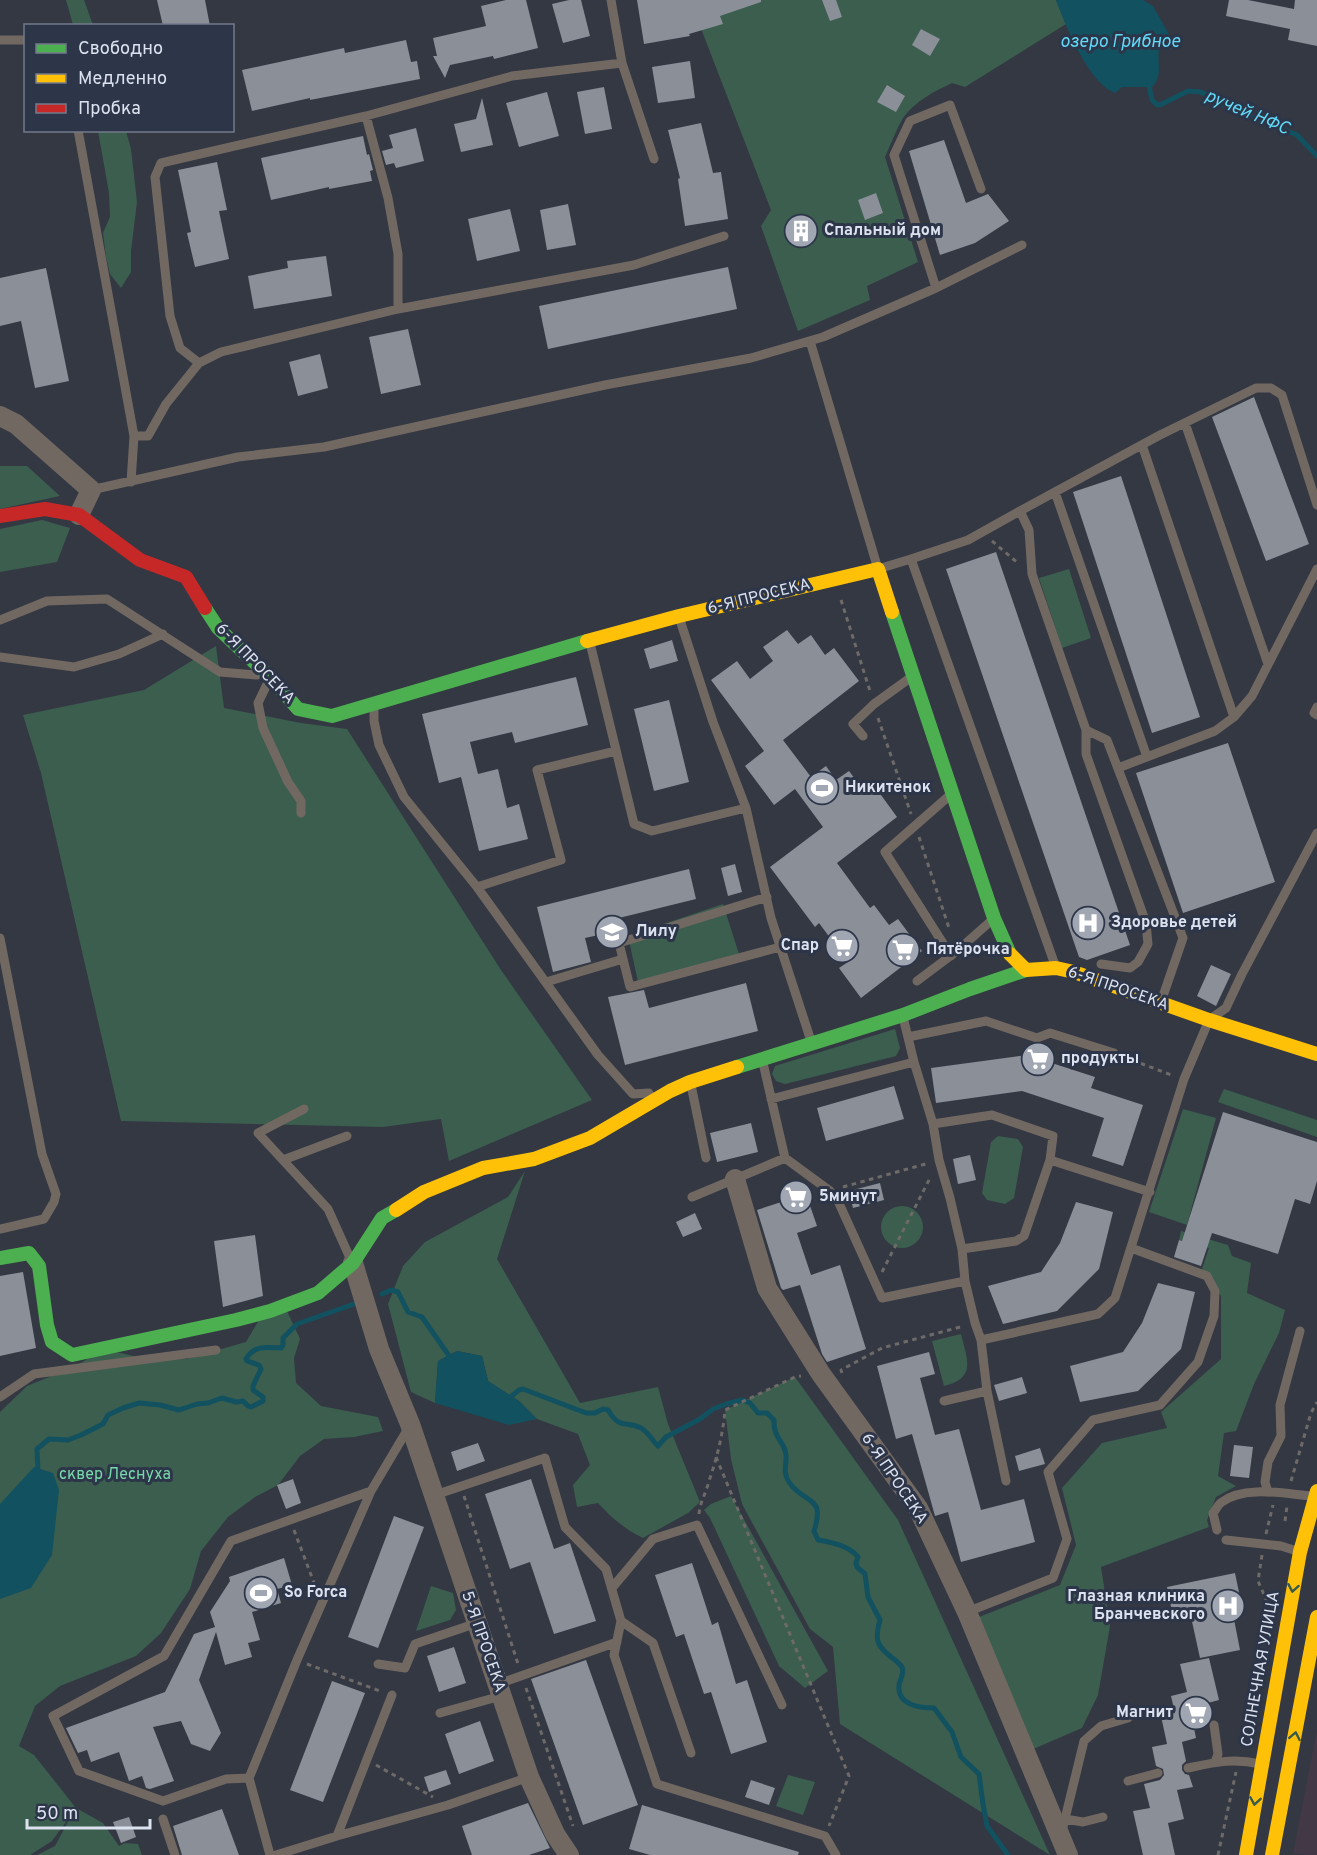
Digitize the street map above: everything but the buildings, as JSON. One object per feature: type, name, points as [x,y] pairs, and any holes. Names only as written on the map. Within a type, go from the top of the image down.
[{"type":"street","points":[[0,416],[16,424],[91,490],[79,515]]},
{"type":"street","name":"6-Я ПРОСЕКА","points":[[0,516],[45,509],[79,515],[140,560],[186,577],[218,628],[270,676],[298,709],[332,716],[679,616],[878,569]]},
{"type":"street","points":[[878,569],[994,918],[1010,954],[1026,970]]},
{"type":"street","name":"6-Я ПРОСЕКА","points":[[0,1258],[29,1253],[39,1266],[47,1325],[52,1342],[72,1355],[270,1311],[318,1293],[353,1263],[382,1218],[424,1192],[483,1168],[534,1159],[590,1138],[670,1091],[690,1082],[903,1015],[1026,970],[1056,968],[1074,972],[1209,1020],[1317,1054]]},
{"type":"street","name":"6-Я ПРОСЕКА","points":[[735,1179],[767,1288],[821,1374],[918,1508],[967,1612],[1065,1847]]},
{"type":"street","name":"5-Я ПРОСЕКА","points":[[353,1263],[379,1349],[410,1424],[435,1495],[529,1778],[555,1834],[569,1855]]},
{"type":"street","name":"СОЛНЕЧНАЯ УЛИЦА","points":[[1246,1855],[1300,1552],[1316,1493]]},
{"type":"street","points":[[1272,1855],[1306,1696],[1317,1617]]},
{"type":"lane","points":[[611,0],[622,63],[654,159]]},
{"type":"lane","points":[[0,40],[24,40]]},
{"type":"lane","points":[[199,363],[180,348],[170,316],[155,177],[160,163],[366,116],[512,76],[622,63]]},
{"type":"lane","points":[[936,288],[894,155],[910,121],[950,105],[981,189]]},
{"type":"lane","points":[[366,116],[388,198],[398,254],[398,309]]},
{"type":"lane","points":[[78,132],[134,436],[131,482]]},
{"type":"lane","points":[[134,436],[148,436],[166,404],[199,363],[221,352],[398,309],[634,265],[724,236]]},
{"type":"lane","points":[[91,490],[238,458],[324,447],[605,385],[751,358],[823,337],[936,288],[1022,245]]},
{"type":"lane","points":[[810,341],[878,569],[968,540],[1142,444],[1256,388],[1271,388],[1282,395],[1317,505]]},
{"type":"lane","points":[[1185,423],[1268,664]]},
{"type":"lane","points":[[1142,444],[1234,717]]},
{"type":"lane","points":[[1055,492],[1147,757]]},
{"type":"lane","points":[[1020,511],[1029,530],[1032,574],[1086,730],[1086,754],[1146,923],[1148,944],[1138,962],[1130,968],[1101,963]]},
{"type":"lane","points":[[911,558],[1056,968]]},
{"type":"lane","points":[[1118,768],[1215,731],[1234,717],[1252,696],[1317,569]]},
{"type":"lane","points":[[0,620],[47,602],[107,598],[220,672],[270,676],[258,704],[263,728],[288,782],[301,801],[301,813]]},
{"type":"lane","points":[[679,616],[713,722],[746,808],[771,918],[812,1044]]},
{"type":"lane","points":[[0,657],[74,667],[119,654],[163,634]]},
{"type":"lane","points":[[590,640],[634,824],[652,831],[746,808]]},
{"type":"lane","points":[[863,736],[853,724],[874,704],[915,675]]},
{"type":"lane","points":[[374,705],[374,721],[379,745],[404,797],[477,887],[568,1016],[598,1055],[633,1094],[670,1091]]},
{"type":"lane","points":[[1317,707],[1314,713],[1317,715]]},
{"type":"lane","points":[[1086,730],[1107,740],[1183,938],[1161,1002]]},
{"type":"lane","points":[[477,887],[561,860],[537,770],[616,751]]},
{"type":"lane","points":[[953,793],[885,852],[954,954]]},
{"type":"lane","points":[[981,1340],[1098,1314],[1115,1298],[1184,1079],[1209,1020],[1226,1008],[1317,833]]},
{"type":"lane","points":[[767,897],[619,943],[630,987],[780,947]]},
{"type":"lane","points":[[917,981],[954,954],[994,918]]},
{"type":"lane","points":[[0,938],[42,1154],[56,1194],[44,1219],[0,1229]]},
{"type":"lane","points":[[546,982],[623,959]]},
{"type":"lane","points":[[903,1015],[933,1125],[939,1160],[962,1249],[966,1281],[981,1340],[987,1391],[1006,1481]]},
{"type":"lane","points":[[908,1037],[986,1021],[1037,1038],[1050,1033],[1114,1053]]},
{"type":"lane","points":[[762,1061],[785,1158],[830,1191],[838,1201],[882,1298],[966,1281]]},
{"type":"lane","points":[[771,1099],[914,1062]]},
{"type":"lane","points":[[690,1082],[706,1158]]},
{"type":"lane","points":[[304,1109],[258,1133],[328,1209],[353,1263]]},
{"type":"lane","points":[[933,1125],[992,1115],[1053,1136],[1050,1160],[1024,1236],[1016,1241],[962,1249]]},
{"type":"lane","points":[[283,1161],[346,1136]]},
{"type":"lane","points":[[692,1197],[785,1158]]},
{"type":"lane","points":[[1050,1160],[1150,1192]]},
{"type":"lane","points":[[967,1612],[1053,1578],[1067,1539],[1048,1472],[1093,1420],[1160,1405],[1198,1362],[1214,1316],[1215,1291],[1207,1276],[1131,1248]]},
{"type":"lane","points":[[1272,1492],[1265,1482],[1268,1462],[1281,1436],[1280,1405],[1300,1331]]},
{"type":"lane","points":[[0,1397],[34,1374],[216,1350]]},
{"type":"lane","points":[[944,1401],[987,1391]]},
{"type":"lane","points":[[270,1855],[249,1779],[297,1660],[371,1491],[410,1424]]},
{"type":"lane","points":[[435,1495],[545,1458],[565,1527],[606,1569],[621,1621],[614,1655],[657,1784],[825,1836],[836,1855]]},
{"type":"lane","points":[[249,1779],[226,1779],[162,1801],[80,1771],[53,1716],[164,1656],[231,1541],[371,1491]]},
{"type":"lane","points":[[1217,1530],[1213,1514],[1220,1502],[1238,1493],[1316,1493]]},
{"type":"lane","points":[[612,1588],[653,1539],[697,1525],[782,1705]]},
{"type":"lane","points":[[1226,1540],[1281,1546],[1300,1552]]},
{"type":"lane","points":[[621,1621],[653,1642],[692,1752]]},
{"type":"lane","points":[[378,1664],[405,1668],[415,1644],[477,1623]]},
{"type":"lane","points":[[440,1713],[617,1642]]},
{"type":"lane","points":[[337,1836],[392,1695]]},
{"type":"lane","points":[[1065,1847],[1061,1830],[1084,1741],[1101,1726],[1128,1718]]},
{"type":"lane","points":[[1214,1725],[1218,1754],[1215,1762]]},
{"type":"lane","points":[[1188,1768],[1239,1760],[1261,1764]]},
{"type":"lane","points":[[1128,1780],[1158,1773]]},
{"type":"lane","points":[[276,1855],[448,1805],[529,1778]]},
{"type":"lane","points":[[1065,1820],[1083,1822],[1103,1817]]},
{"type":"lane","points":[[163,1819],[175,1855]]},
{"type":"path","points":[[981,532],[1032,574]]},
{"type":"path","points":[[834,579],[915,825],[954,954]]},
{"type":"path","points":[[1114,1053],[1184,1079]]},
{"type":"path","points":[[830,1191],[939,1160]]},
{"type":"path","points":[[876,1284],[939,1160]]},
{"type":"path","points":[[697,1525],[700,1502],[708,1485],[716,1457],[725,1410],[795,1377],[821,1374]]},
{"type":"path","points":[[1269,1606],[1258,1581],[1272,1492],[1278,1481],[1290,1484],[1311,1413],[1317,1402]]},
{"type":"path","points":[[716,1457],[849,1776],[825,1836]]},
{"type":"path","points":[[290,1520],[322,1604]]},
{"type":"path","points":[[297,1660],[392,1695]]},
{"type":"path","points":[[367,1760],[448,1805]]},
{"type":"path","points":[[1218,1855],[1239,1760]]},
{"type":"shaded area","points":[[1317,1729],[1317,1855],[1293,1854]]},
{"type":"green space","points":[[66,0],[84,0],[93,24],[73,24]]},
{"type":"green space","points":[[690,0],[1056,0],[1066,24],[965,87],[952,83],[925,98],[908,112],[900,123],[885,157],[918,262],[867,286],[870,300],[798,331],[761,226],[771,210]]},
{"type":"green space","points":[[98,132],[126,132],[131,149],[137,202],[131,272],[121,288],[110,274],[106,257],[103,233],[110,217],[109,193]]},
{"type":"green space","points":[[0,466],[27,466],[60,496],[0,509]]},
{"type":"green space","points":[[42,520],[70,528],[57,562],[0,572],[0,529]]},
{"type":"green space","points":[[1069,569],[1091,638],[1062,648],[1039,578]]},
{"type":"green space","points":[[216,646],[224,708],[301,723],[347,729],[501,970],[592,1100],[449,1161],[441,1119],[383,1127],[121,1121],[41,773],[23,715],[144,690]]},
{"type":"green space","points":[[723,904],[739,954],[638,982],[628,936]]},
{"type":"green space","points":[[895,1029],[900,1048],[896,1056],[785,1084],[776,1081],[772,1074],[775,1066]]},
{"type":"green space","points":[[1224,1089],[1317,1120],[1317,1137],[1218,1102]]},
{"type":"green space","points":[[1183,1109],[1216,1118],[1187,1225],[1149,1212]]},
{"type":"green space","points":[[998,1136],[1018,1139],[1023,1147],[1014,1198],[1005,1204],[987,1200],[982,1193],[991,1142]]},
{"type":"green space","points":[[525,1171],[497,1259],[580,1403],[658,1387],[668,1424],[700,1502],[688,1513],[643,1538],[618,1522],[598,1503],[577,1507],[573,1485],[590,1465],[578,1434],[537,1419],[519,1401],[488,1381],[482,1356],[457,1351],[438,1361],[435,1403],[411,1392],[388,1304],[403,1266],[425,1242],[508,1197]]},
{"type":"green space","points":[[902,1206],[917,1212],[923,1227],[917,1242],[902,1248],[887,1242],[881,1227],[887,1212]]},
{"type":"green space","points":[[1181,1231],[1228,1245],[1232,1256],[1251,1263],[1247,1293],[1285,1310],[1279,1333],[1254,1384],[1236,1431],[1224,1433],[1218,1476],[1236,1486],[1216,1497],[1207,1520],[1209,1527],[1101,1567],[1110,1626],[1098,1695],[1082,1728],[1031,1750],[974,1619],[1060,1585],[1076,1545],[1062,1488],[1102,1443],[1167,1428],[1161,1412],[1221,1359],[1221,1296],[1202,1269],[1209,1248],[1179,1240]]},
{"type":"green space","name":"сквер Леснуха","points":[[286,1309],[300,1339],[294,1358],[296,1383],[321,1406],[378,1417],[383,1431],[354,1437],[324,1439],[300,1456],[278,1485],[255,1497],[228,1517],[201,1551],[190,1589],[161,1633],[136,1656],[60,1686],[35,1706],[19,1746],[34,1755],[76,1808],[103,1823],[119,1846],[125,1843],[138,1844],[142,1855],[37,1855],[55,1846],[72,1814],[52,1841],[30,1855],[0,1855],[0,1412],[27,1386],[74,1367],[104,1349],[150,1360],[186,1359],[246,1342],[259,1320]]},
{"type":"green space","points":[[961,1334],[967,1359],[965,1373],[961,1378],[944,1386],[932,1341]]},
{"type":"green space","points":[[795,1377],[898,1520],[1050,1855],[840,1724],[833,1647],[810,1629],[742,1504],[731,1459],[725,1410]]},
{"type":"green space","points":[[731,1496],[828,1671],[805,1688],[779,1666],[710,1518],[704,1510],[711,1504]]},
{"type":"green space","points":[[431,1586],[453,1593],[456,1610],[450,1620],[416,1631]]},
{"type":"green space","points":[[788,1775],[815,1782],[803,1815],[776,1806]]},
{"type":"water","name":"озеро Грибное","points":[[1056,0],[1143,0],[1153,6],[1174,43],[1175,49],[1159,49],[1159,74],[1152,87],[1122,87],[1115,93],[1105,87],[1087,66],[1079,52]]},
{"type":"water","points":[[457,1351],[482,1356],[488,1381],[519,1401],[537,1419],[509,1425],[435,1403],[438,1361]]},
{"type":"water","points":[[34,1467],[53,1473],[59,1490],[52,1555],[31,1588],[0,1599],[0,1504]]},
{"type":"waterway","name":"ручей НФС","points":[[1148,81],[1152,100],[1157,105],[1188,91],[1201,92],[1224,105],[1297,135],[1317,156]]},
{"type":"waterway","points":[[382,1294],[391,1290],[398,1292],[408,1312],[422,1317],[452,1360]]},
{"type":"waterway","points":[[36,1474],[38,1472],[37,1449],[49,1439],[68,1440],[81,1435],[103,1424],[108,1415],[123,1408],[139,1403],[179,1410],[222,1398],[236,1402],[243,1401],[251,1407],[263,1401],[263,1397],[253,1390],[261,1369],[259,1365],[247,1361],[249,1354],[261,1348],[281,1348],[283,1338],[297,1324],[357,1303]]},
{"type":"waterway","points":[[508,1399],[523,1389],[586,1413],[608,1410],[616,1421],[644,1430],[658,1446],[666,1437],[700,1419],[713,1409],[726,1404],[742,1400],[750,1403],[758,1413],[767,1413],[774,1420],[775,1432],[785,1450],[785,1472],[789,1482],[815,1505],[817,1519],[814,1531],[818,1540],[845,1547],[858,1557],[857,1567],[865,1574],[868,1597],[880,1620],[877,1633],[878,1643],[903,1669],[899,1692],[910,1704],[934,1708],[952,1732],[961,1757],[979,1774],[987,1826],[1008,1855]]},
{"type":"traffic: fast","points":[[205,608],[218,628],[270,677],[298,709],[332,716],[587,641]]},
{"type":"traffic: fast","points":[[892,612],[994,918],[1010,954]]},
{"type":"traffic: fast","points":[[737,1067],[903,1015],[1026,970]]},
{"type":"traffic: fast","points":[[0,1258],[29,1253],[39,1266],[47,1325],[52,1342],[72,1355],[236,1320],[270,1311],[318,1293],[353,1263],[382,1218],[396,1210]]},
{"type":"traffic: slow","points":[[587,641],[679,616],[878,569],[892,612]]},
{"type":"traffic: slow","points":[[1010,954],[1026,970],[1056,968],[1074,972],[1209,1020],[1317,1054]]},
{"type":"traffic: slow","points":[[396,1210],[424,1192],[483,1168],[534,1159],[590,1138],[670,1091],[737,1067]]},
{"type":"traffic: slow","points":[[1246,1855],[1300,1552],[1317,1491]]},
{"type":"traffic: slow","points":[[1272,1855],[1317,1617]]},
{"type":"traffic: jam","points":[[0,516],[45,509],[79,515],[140,560],[186,577],[205,608]]},
{"type":"place","name":"Спальный дом","points":[[801,231]]},
{"type":"place","name":"Никитенок","points":[[822,788]]},
{"type":"place","name":"Здоровье детей","points":[[1088,923]]},
{"type":"place","name":"Лилу","points":[[612,932]]},
{"type":"place","name":"Спар","points":[[842,946]]},
{"type":"place","name":"Пятёрочка","points":[[903,950]]},
{"type":"place","name":"продукты","points":[[1038,1059]]},
{"type":"place","name":"5минут","points":[[796,1197]]},
{"type":"place","name":"So Forca","points":[[261,1593]]},
{"type":"place","name":"Глазная клиника Бранчевского","points":[[1228,1606]]},
{"type":"place","name":"Магнит","points":[[1196,1713]]}]
